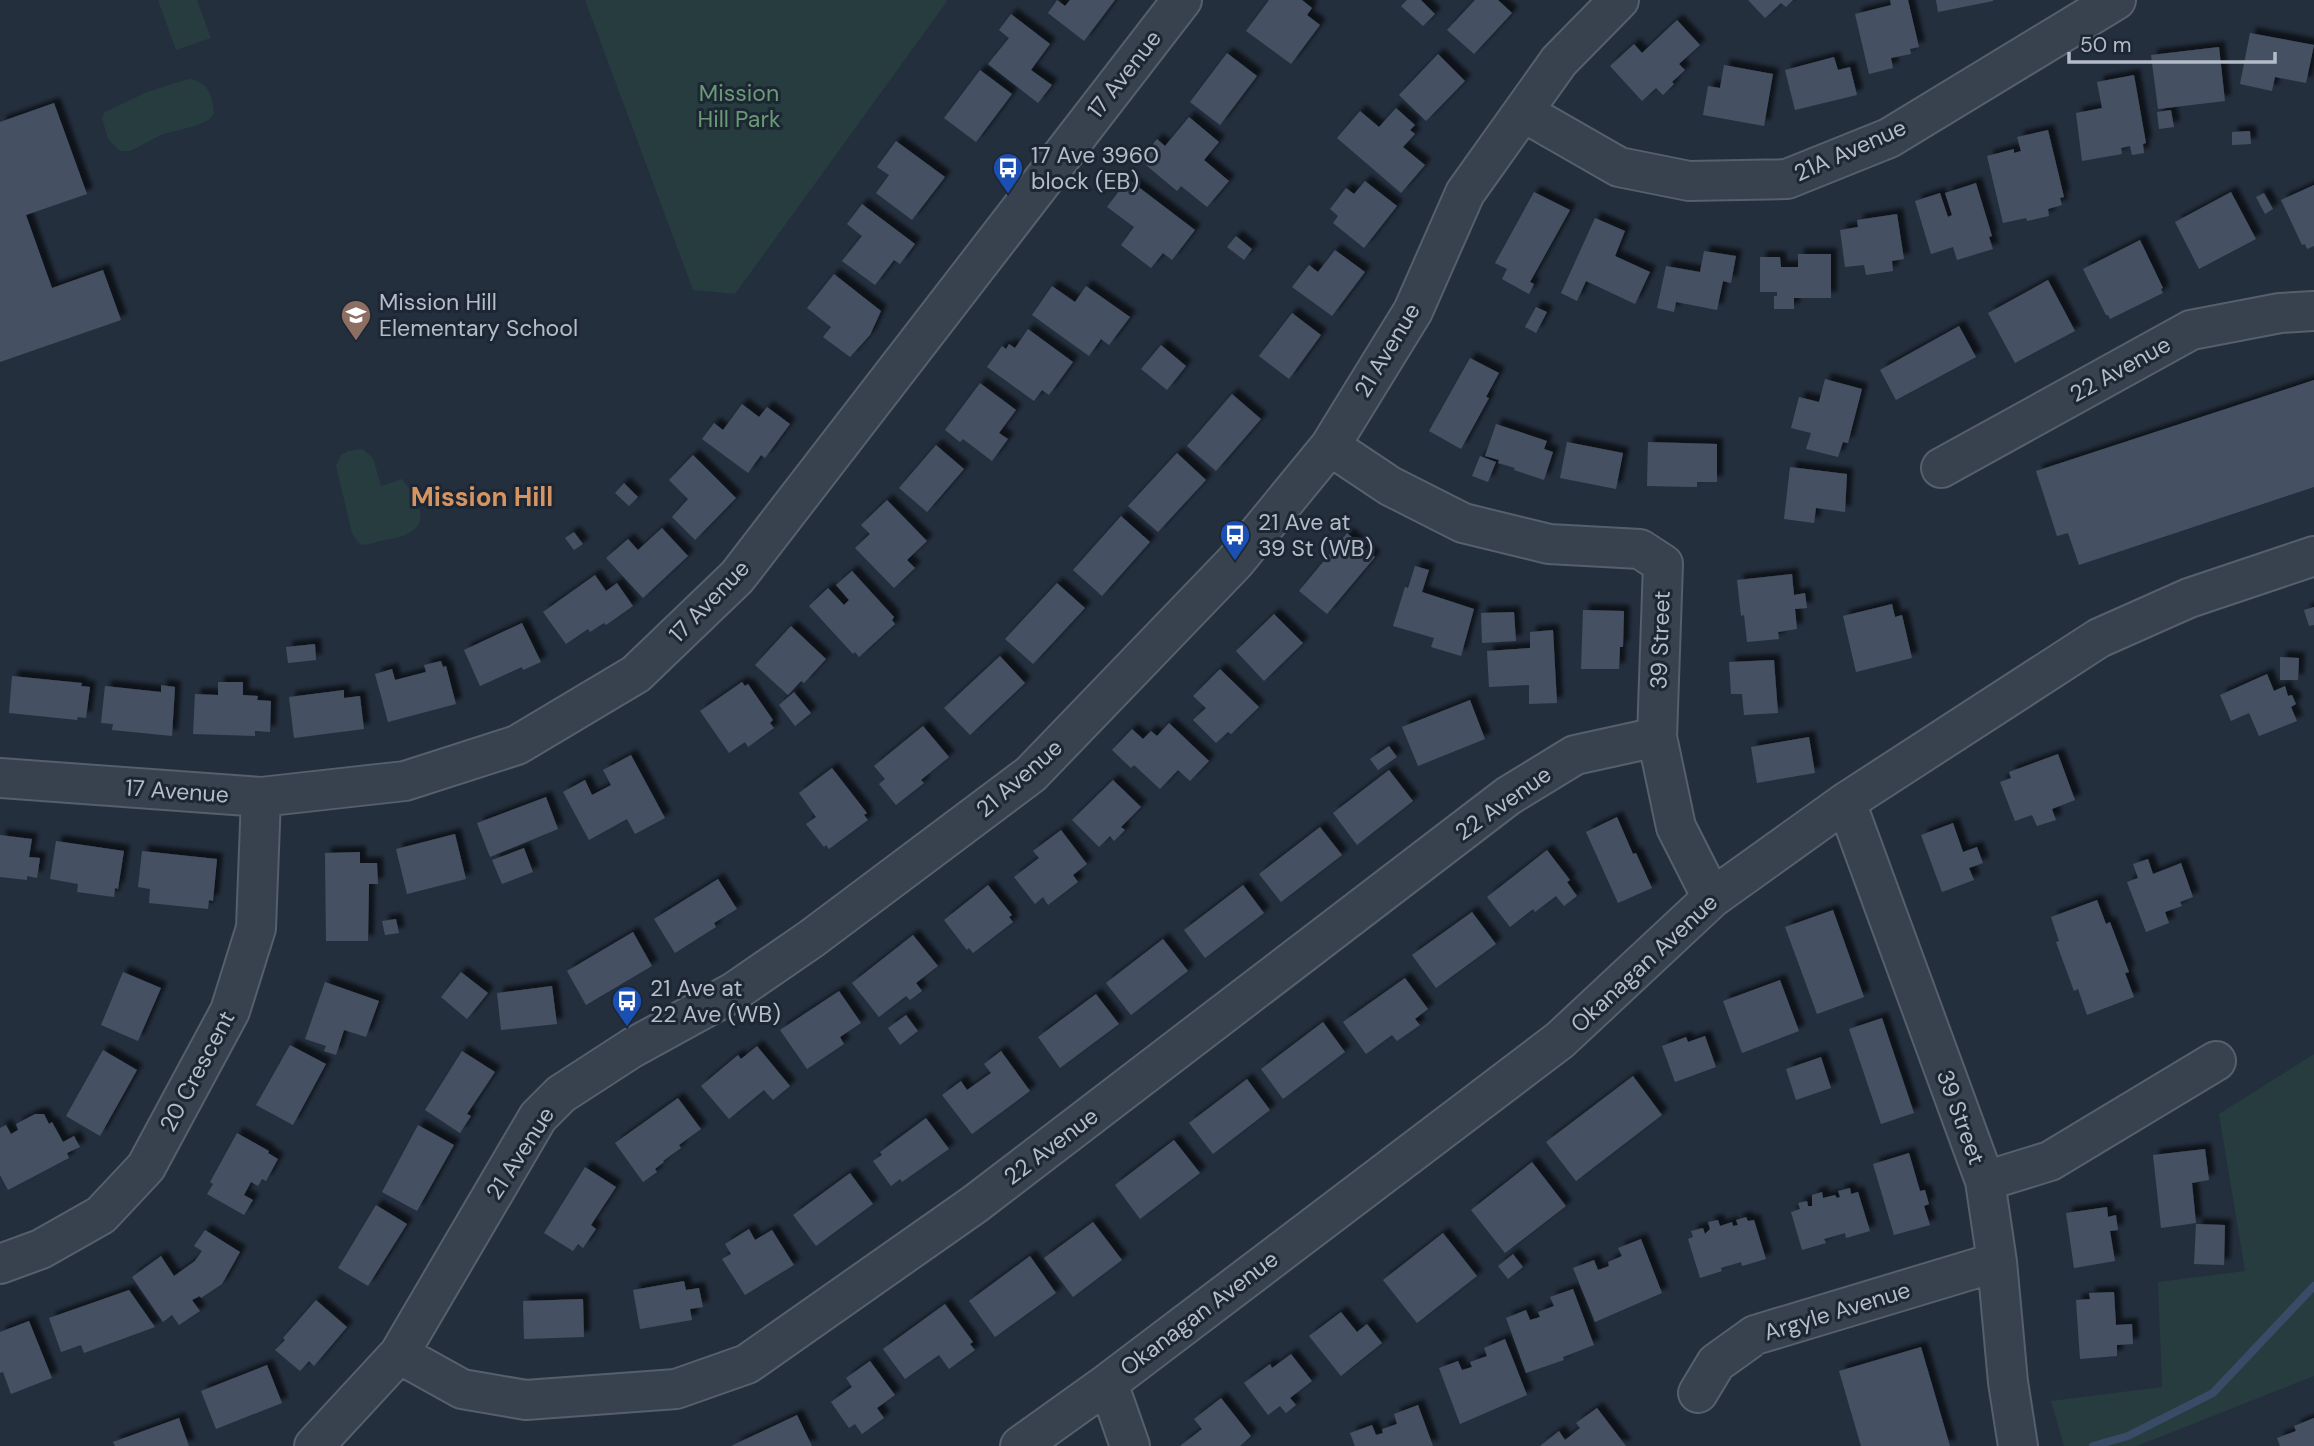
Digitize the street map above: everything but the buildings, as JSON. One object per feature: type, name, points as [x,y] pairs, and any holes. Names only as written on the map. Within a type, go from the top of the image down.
[{"type":"street","name":"17 Avenue","points":[[0,778],[261,797],[405,781],[517,745],[636,674],[737,577],[1182,0]]},
{"type":"street","name":"21 Avenue","points":[[314,1446],[399,1354],[538,1117],[561,1094],[632,1048],[734,992],[811,939],[1031,774],[1235,562],[1330,446],[1413,311],[1465,193],[1559,61],[1619,0]]},
{"type":"street","name":"21A Avenue","points":[[1523,112],[1619,167],[1689,181],[1787,179],[1889,138],[2116,0]]},
{"type":"street","name":"22 Avenue","points":[[1941,468],[2191,330],[2280,313],[2314,311]]},
{"type":"street","name":"39 Street","points":[[1330,446],[1390,486],[1463,523],[1549,544],[1640,549],[1663,564],[1657,737],[1676,827],[1712,898]]},
{"type":"street","name":"Okanagan Avenue","points":[[1020,1446],[1108,1383],[1560,1040],[1712,898],[1846,802],[2099,638],[2189,598],[2314,556]]},
{"type":"street","name":"22 Avenue","points":[[399,1354],[462,1389],[526,1400],[676,1389],[747,1364],[975,1204],[1508,796],[1576,755],[1657,737]]},
{"type":"street","name":"20 Crescent","points":[[0,1264],[41,1249],[101,1215],[146,1167],[230,1011],[253,940],[256,928],[261,797]]},
{"type":"street","name":"39 Street","points":[[1846,802],[1984,1181],[1997,1262],[2008,1382],[2018,1446]]},
{"type":"street","points":[[1984,1181],[2050,1161],[2216,1061]]},
{"type":"street","name":"Argyle Avenue","points":[[1698,1392],[1716,1363],[1755,1335],[1997,1262]]},
{"type":"street","points":[[1108,1383],[1130,1446]]},
{"type":"green space","points":[[158,0],[197,0],[211,38],[176,50]]},
{"type":"green space","name":"Mission Hill Park","points":[[585,0],[948,0],[735,294],[693,290]]},
{"type":"green space","points":[[188,79],[200,82],[208,90],[214,114],[207,121],[163,134],[130,151],[120,151],[108,139],[102,118],[105,112],[147,92]]},
{"type":"green space","points":[[362,449],[373,458],[381,486],[402,479],[417,501],[420,519],[417,526],[400,537],[362,545],[352,533],[336,466],[341,455]]},
{"type":"green space","points":[[2314,1054],[2314,1376],[2137,1446],[2064,1446],[2051,1401],[2162,1387],[2158,1282],[2245,1271],[2219,1114]]},
{"type":"waterway","points":[[2093,1446],[2128,1436],[2213,1393],[2314,1286]]},
{"type":"place","name":"17 Ave 3960 block (EB)","points":[[1008,195]]},
{"type":"place","name":"Mission Hill Elementary School","points":[[356,342]]},
{"type":"place","name":"21 Ave at 39 St (WB)","points":[[1235,562]]},
{"type":"place","name":"21 Ave at 22 Ave (WB)","points":[[627,1028]]},
{"type":"district","name":"Mission Hill","points":[[482,497]]}]
